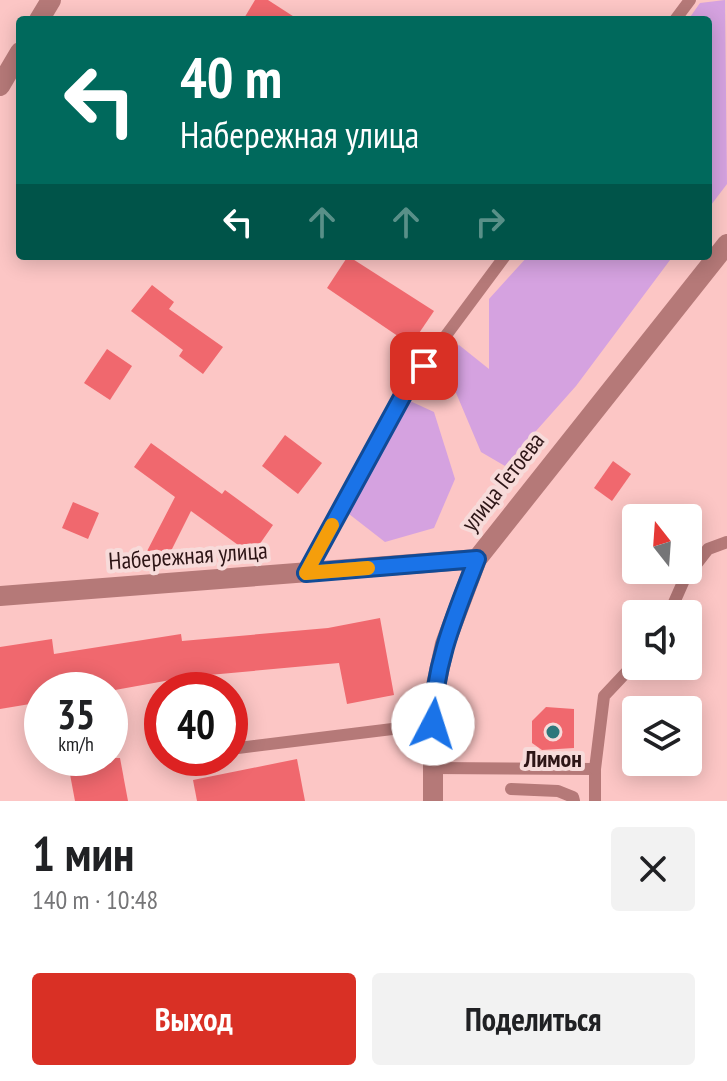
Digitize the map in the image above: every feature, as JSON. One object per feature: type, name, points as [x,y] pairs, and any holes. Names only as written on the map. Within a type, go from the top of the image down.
[{"type":"street","points":[[0,86],[16,59]]},
{"type":"street","name":"улица Гетоева","points":[[433,801],[433,699],[445,644],[477,559],[727,244]]},
{"type":"street","name":"Набережная улица","points":[[0,596],[477,559]]},
{"type":"lane","points":[[306,573],[407,388],[502,260]]},
{"type":"lane","points":[[675,600],[684,580],[708,549],[727,542]]},
{"type":"lane","points":[[595,801],[595,769],[604,696],[622,677]]},
{"type":"lane","points":[[248,747],[433,724]]},
{"type":"lane","points":[[433,768],[595,769]]},
{"type":"lane","points":[[511,789],[558,791],[573,797],[574,801]]},
{"type":"shaded area","points":[[725,0],[727,184],[712,204],[712,16],[691,16],[700,3]]},
{"type":"shaded area","points":[[524,260],[670,260],[576,386],[505,466],[481,452],[440,355],[459,345],[489,369],[489,299]]},
{"type":"shaded area","points":[[410,401],[434,412],[455,479],[434,528],[385,542],[349,514]]},
{"type":"building","points":[[255,0],[268,0],[293,16],[245,16]]},
{"type":"building","points":[[345,260],[354,260],[434,311],[411,345],[327,288]]},
{"type":"building","points":[[152,285],[174,302],[169,309],[223,347],[203,374],[179,356],[183,350],[131,311]]},
{"type":"building","points":[[107,349],[132,366],[110,400],[84,383]]},
{"type":"building","points":[[285,435],[322,463],[298,494],[262,466]]},
{"type":"building","points":[[151,443],[222,494],[225,490],[273,525],[252,555],[191,511],[163,567],[144,557],[175,497],[134,467]]},
{"type":"building","points":[[613,461],[631,474],[612,501],[594,488]]},
{"type":"building","points":[[73,502],[99,513],[88,539],[62,528]]},
{"type":"building","points":[[380,618],[394,695],[347,704],[339,663],[241,672],[144,672],[144,685],[128,688],[128,672],[24,672],[24,705],[0,709],[0,647],[52,639],[54,654],[181,634],[182,641],[328,628]]},
{"type":"building","name":"Лимон","points":[[546,707],[574,709],[574,748],[542,750],[532,743],[532,721]]},
{"type":"building","points":[[297,759],[305,801],[197,801],[193,780],[213,776],[248,776],[248,769]]},
{"type":"building","points":[[70,776],[123,776],[128,801],[75,801]]},
{"type":"slow traffic","points":[[332,525],[306,573],[368,568]]},
{"type":"place","name":"Лимон","points":[[553,732]]},
{"type":"route","points":[[424,366],[407,388],[306,573],[477,559],[445,644],[433,699],[433,724]]}]
